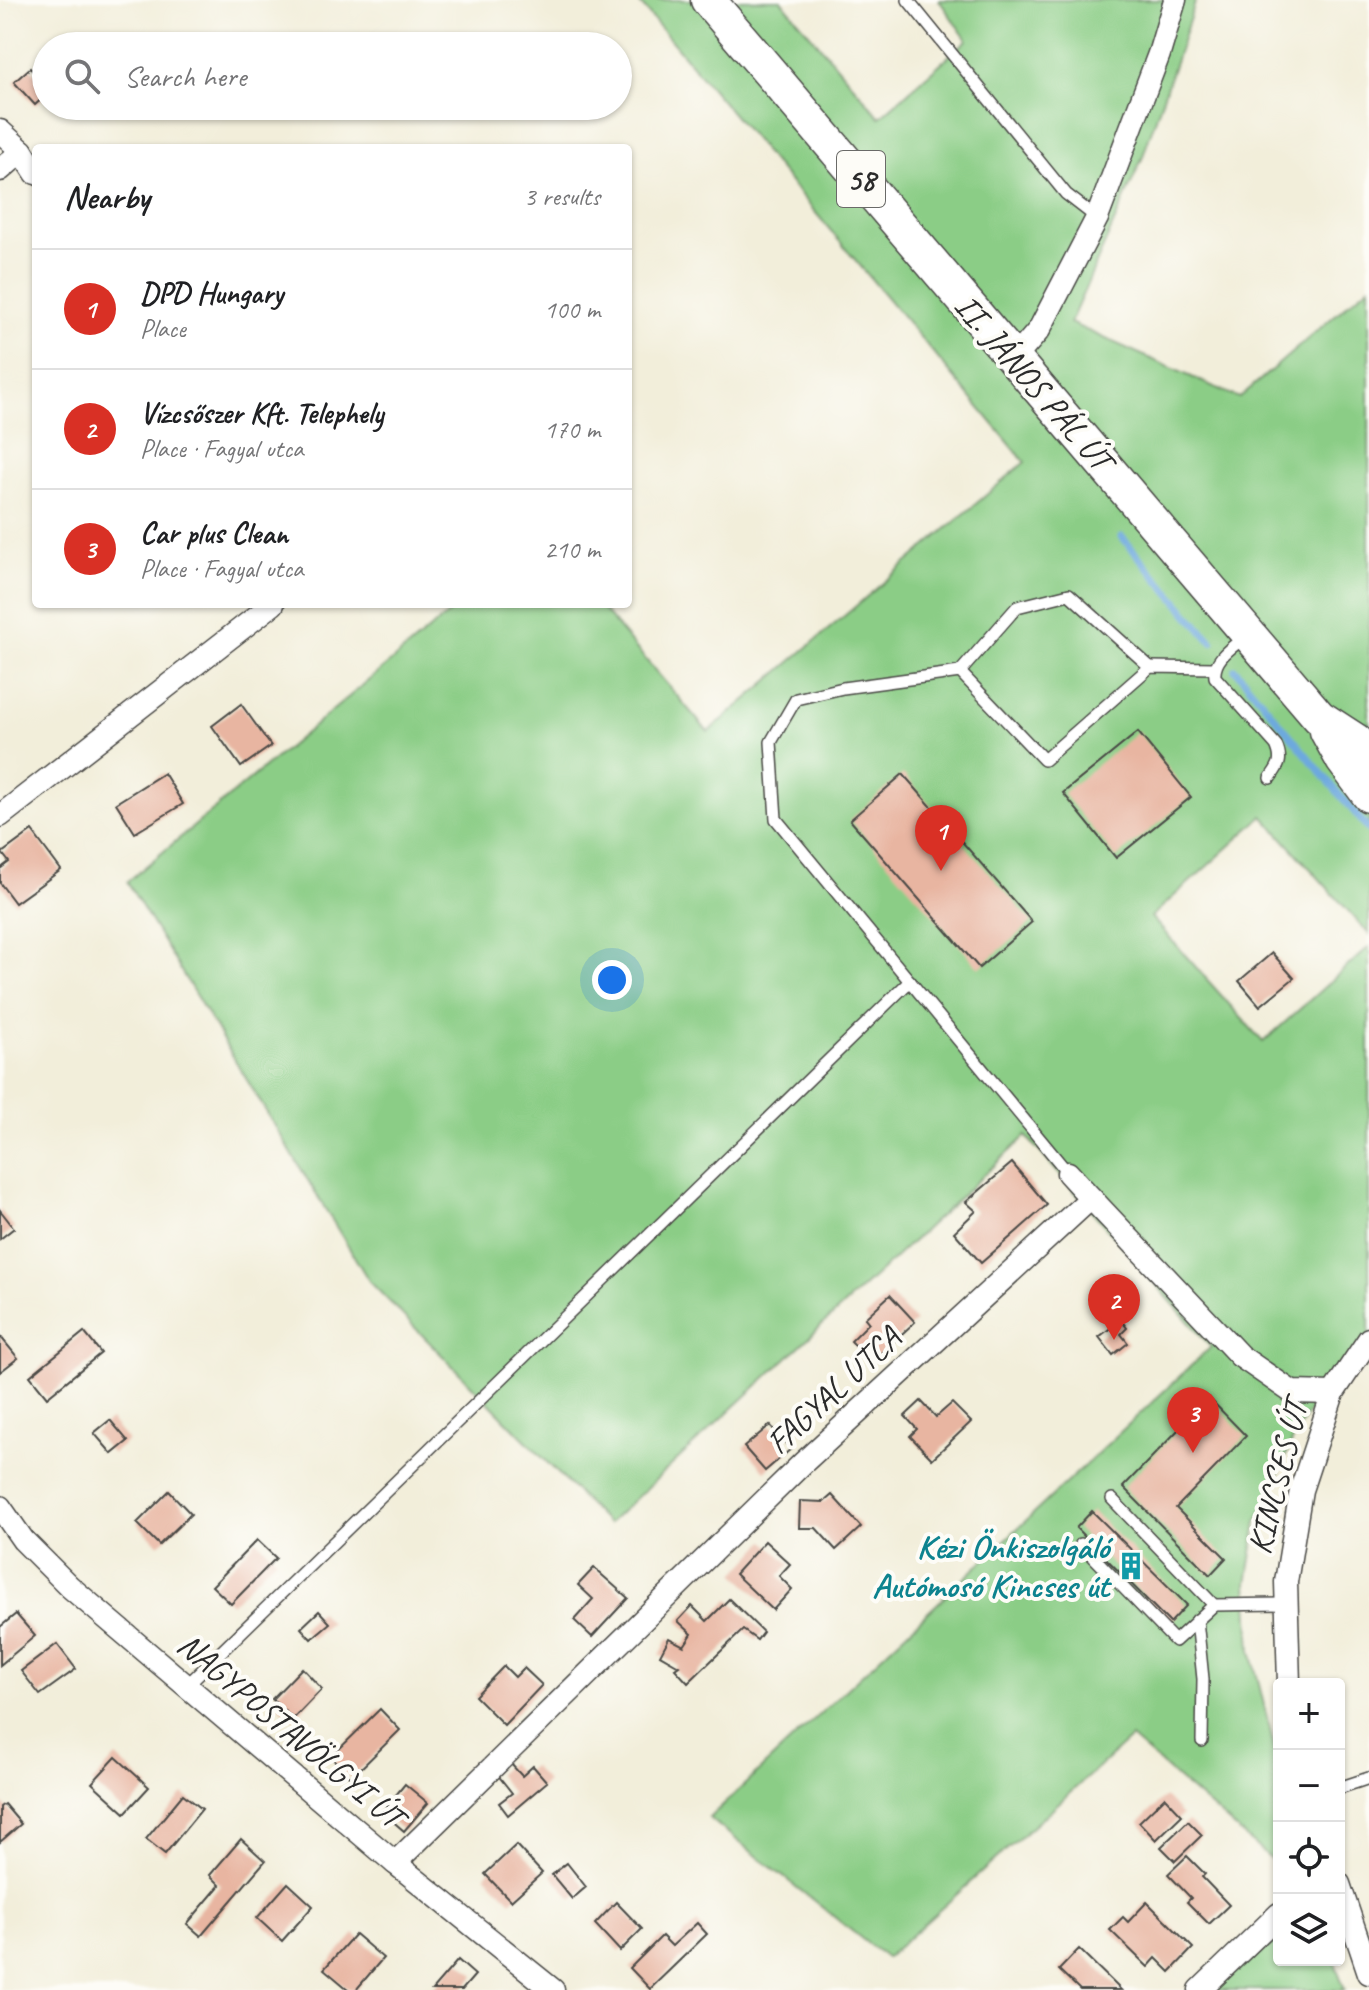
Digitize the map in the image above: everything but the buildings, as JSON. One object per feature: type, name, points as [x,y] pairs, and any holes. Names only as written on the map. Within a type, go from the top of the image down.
[{"type":"main road","name":"II. JÁNOS PÁL ÚT","points":[[708,0],[1319,717],[1356,741],[1369,755]]},
{"type":"main road","name":"58","points":[[1319,717],[1343,760],[1369,795]]},
{"type":"street","points":[[1014,359],[1039,330],[1097,218],[1159,54],[1175,0]]},
{"type":"street","points":[[0,131],[22,151],[32,167]]},
{"type":"street","points":[[0,170],[22,151]]},
{"type":"street","points":[[0,816],[268,608]]},
{"type":"street","points":[[1068,1173],[1240,1356],[1292,1392],[1333,1393]]},
{"type":"street","name":"FAGYAL UTCA","points":[[395,1863],[803,1463],[1091,1198]]},
{"type":"street","name":"KINCSES ÚT","points":[[1289,1678],[1286,1582],[1301,1490],[1333,1393],[1368,1342]]},
{"type":"street","name":"NAGYPOSTAVÖLGYI ÚT","points":[[0,1507],[46,1566],[395,1863],[553,1990]]},
{"type":"street","points":[[1342,1894],[1369,1973]]},
{"type":"street","points":[[1200,1990],[1273,1920]]},
{"type":"lane","points":[[908,0],[1066,194],[1097,218]]},
{"type":"lane","points":[[1068,1173],[776,819],[771,742],[796,699],[843,688],[960,672],[1017,607],[1069,594],[1150,667],[1214,668]]},
{"type":"lane","points":[[1249,633],[1220,659],[1214,668],[1215,677],[1276,745],[1281,755],[1279,766],[1270,778]]},
{"type":"lane","points":[[960,672],[1044,760],[1150,667]]},
{"type":"lane","points":[[186,1686],[910,981]]},
{"type":"lane","points":[[1112,1499],[1214,1605]]},
{"type":"lane","points":[[1081,1544],[1175,1641],[1214,1605],[1286,1604]]},
{"type":"lane","points":[[1197,1620],[1203,1679],[1202,1741]]},
{"type":"lane","points":[[1345,1786],[1369,1778]]},
{"type":"green space","points":[[637,0],[781,0],[880,117],[967,40],[939,0],[1196,0],[1142,159],[1070,323],[1239,398],[1369,286],[1369,934],[1263,816],[1151,917],[1263,1042],[1369,947],[1369,1363],[1313,1406],[1297,1430],[1257,1522],[1247,1583],[1251,1651],[1273,1742],[1273,1861],[1131,1738],[886,1958],[709,1818],[1211,1347],[1026,1136],[608,1524],[369,1281],[127,882],[455,608],[601,608],[708,732],[1025,462]]},
{"type":"green space","points":[[1273,1930],[1273,1966],[1336,1966],[1345,1990],[1213,1990]]},
{"type":"waterway","points":[[1122,537],[1212,642]]},
{"type":"waterway","points":[[1235,669],[1369,830]]},
{"type":"place","name":"DPD Hungary","points":[[941,871]]},
{"type":"place","name":"Vízcsőszer Kft. Telephely","points":[[1114,1340]]},
{"type":"place","name":"Car plus Clean","points":[[1193,1453]]},
{"type":"place","name":"Kézi Önkiszolgáló Autómosó Kincses út","points":[[1131,1566]]}]
